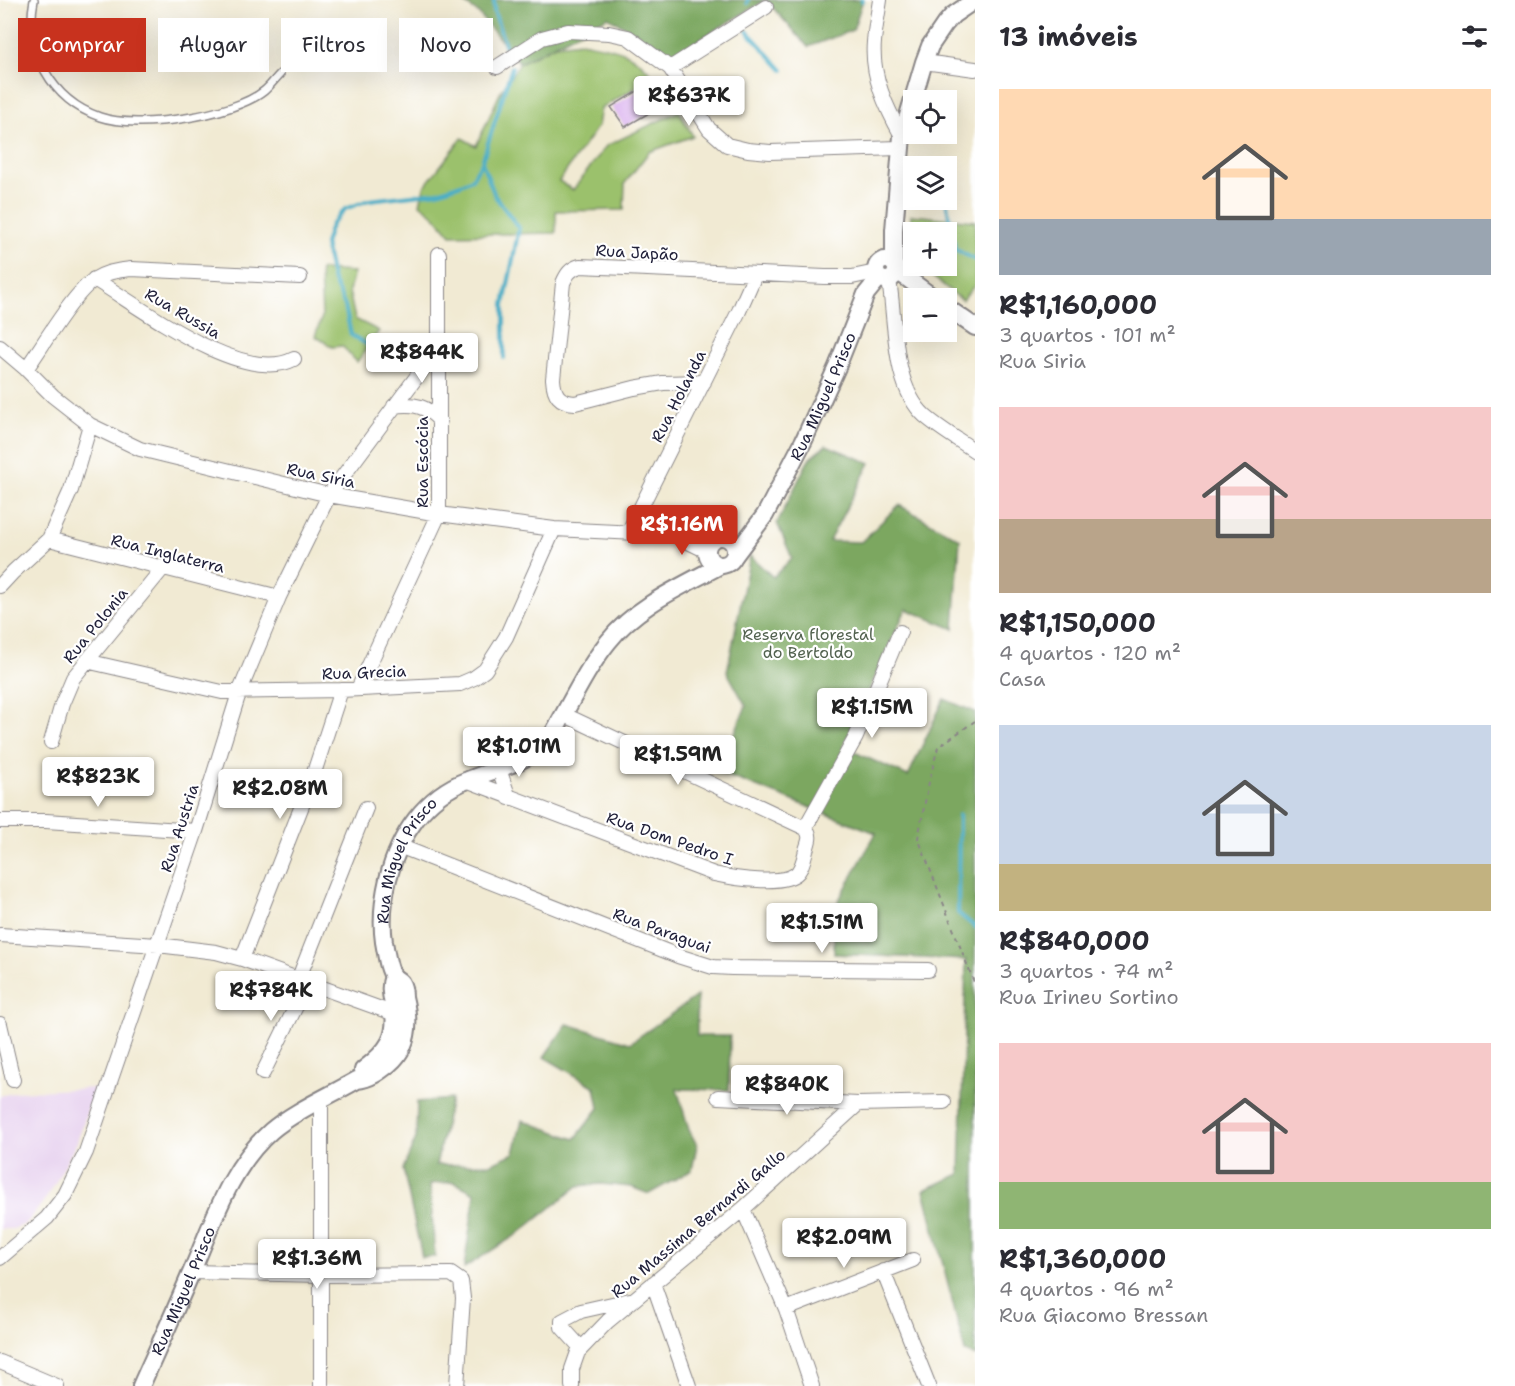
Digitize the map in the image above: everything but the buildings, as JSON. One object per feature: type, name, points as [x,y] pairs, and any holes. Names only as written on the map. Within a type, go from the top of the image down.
[{"type":"street","points":[[497,67],[542,38],[568,31],[589,30],[628,37],[670,68],[709,129],[727,145],[770,152],[901,142],[885,104],[876,74],[874,43],[880,0]]},
{"type":"street","name":"Rua Miguel Prisco","points":[[712,557],[730,562],[765,515],[813,420],[866,294],[887,272],[894,230],[901,142],[924,62],[930,46],[945,24],[953,15],[975,0]]},
{"type":"street","points":[[670,68],[766,7]]},
{"type":"street","points":[[924,62],[975,69]]},
{"type":"street","name":"Rua Escócia","points":[[358,689],[439,514],[439,254]]},
{"type":"street","name":"Rua Japão","points":[[704,382],[663,383],[575,403],[567,403],[559,399],[554,391],[553,380],[562,294],[567,274],[572,268],[580,266],[755,275],[852,277],[887,272]]},
{"type":"street","name":"Rua Russia","points":[[94,279],[111,271],[131,269],[300,277]]},
{"type":"street","points":[[887,272],[920,288]]},
{"type":"street","points":[[887,272],[905,388],[912,401],[925,416],[975,451]]},
{"type":"street","name":"Rua Holanda","points":[[629,531],[755,275]]},
{"type":"street","points":[[26,369],[82,291],[94,279]]},
{"type":"street","name":"Rua Russia","points":[[94,279],[191,340],[215,351],[271,366],[284,364],[294,359]]},
{"type":"street","points":[[957,315],[975,327]]},
{"type":"street","name":"Rua Siria","points":[[0,347],[53,396],[90,425],[140,448],[329,495],[439,514],[554,528],[721,537]]},
{"type":"street","name":"Rua Austria","points":[[0,1258],[47,1218],[65,1195],[86,1152],[196,831],[239,693],[279,597],[329,495],[438,348]]},
{"type":"street","points":[[412,382],[438,388]]},
{"type":"street","points":[[394,406],[418,405],[432,412],[440,422]]},
{"type":"street","points":[[0,586],[49,539],[71,490],[90,425]]},
{"type":"street","name":"Rua Miguel Prisco","points":[[712,557],[710,542],[765,515]]},
{"type":"street","name":"Rua Grecia","points":[[86,662],[202,689],[239,693],[460,684],[485,670],[506,637],[554,528]]},
{"type":"street","name":"Rua Siria","points":[[671,534],[712,557]]},
{"type":"street","points":[[721,537],[732,542],[735,555]]},
{"type":"street","name":"Rua Inglaterra","points":[[49,539],[279,597]]},
{"type":"street","name":"Rua Miguel Prisco","points":[[141,1386],[219,1207],[234,1176],[252,1150],[272,1130],[357,1080],[366,1079],[392,1061],[406,1039],[408,1023],[406,1004],[401,983],[393,976],[385,944],[382,909],[399,846],[415,818],[443,794],[466,780],[517,764],[534,755],[547,744],[609,641],[657,600],[684,585],[712,557]]},
{"type":"street","name":"Rua Polonia","points":[[51,742],[65,695],[73,678],[163,568]]},
{"type":"street","points":[[565,715],[805,828],[856,737],[900,632]]},
{"type":"street","points":[[242,959],[310,785],[341,690]]},
{"type":"street","points":[[499,769],[509,798]]},
{"type":"street","name":"Rua Dom Pedro I","points":[[466,780],[509,798],[730,878],[786,879],[796,874],[803,864],[809,839],[809,833],[805,828]]},
{"type":"street","points":[[263,1073],[302,982],[366,808]]},
{"type":"street","points":[[0,821],[16,820],[196,831]]},
{"type":"street","points":[[0,831],[16,820]]},
{"type":"street","name":"Rua Paraguai","points":[[399,846],[678,956],[713,967],[788,970],[928,970]]},
{"type":"street","points":[[0,935],[158,945],[200,950],[242,959],[395,1014]]},
{"type":"street","name":"Rua Miguel Prisco","points":[[357,1080],[362,1070],[378,1058],[389,1045],[393,1035],[395,1014],[389,986],[393,976]]},
{"type":"street","points":[[0,1024],[13,1080]]},
{"type":"street","points":[[718,1096],[858,1104],[944,1102]]},
{"type":"street","points":[[321,1100],[321,1386]]},
{"type":"street","name":"Rua Massima Bernardi Gallo","points":[[579,1350],[632,1300],[743,1209],[858,1104]]},
{"type":"street","points":[[743,1209],[786,1310],[812,1386]]},
{"type":"street","points":[[786,1310],[913,1260]]},
{"type":"street","points":[[883,1271],[929,1386]]},
{"type":"street","points":[[192,1272],[322,1275],[442,1272],[459,1278],[462,1285],[457,1386]]},
{"type":"street","points":[[653,1283],[689,1386]]},
{"type":"street","points":[[572,1386],[572,1369],[579,1350],[562,1327],[562,1321],[581,1311],[632,1300]]},
{"type":"street","points":[[0,1362],[57,1386]]},
{"type":"lane","points":[[34,0],[31,16],[40,64],[55,87],[77,107],[102,118],[132,121],[178,119],[219,111],[241,104],[264,91],[280,74]]},
{"type":"path","points":[[975,721],[938,747],[918,838],[975,985]]},
{"type":"shaded area","points":[[95,1088],[77,1142],[50,1193],[26,1224],[13,1229],[0,1229],[0,1096],[16,1092]]},
{"type":"green space","points":[[460,0],[766,0],[668,58],[652,42],[608,17],[520,63],[493,31],[493,18],[482,18]]},
{"type":"green space","points":[[766,0],[863,0],[853,30],[808,47]]},
{"type":"green space","points":[[581,42],[622,51],[637,60],[654,77],[601,108],[598,126],[559,181],[573,190],[606,146],[679,111],[693,136],[649,152],[625,183],[624,210],[556,211],[556,233],[451,235],[435,216],[420,204],[424,187],[462,138],[476,146],[501,91],[520,63],[555,45]]},
{"type":"green space","points":[[911,215],[975,221],[975,285],[962,300],[957,296],[957,288],[947,288],[932,276],[957,276],[957,222],[911,222]]},
{"type":"green space","points":[[320,270],[354,272],[349,291],[355,319],[379,331],[357,362],[342,346],[332,347],[315,336],[322,317]]},
{"type":"green space","name":"Reserva florestal do Bertoldo","points":[[826,445],[870,463],[829,541],[861,542],[899,505],[960,539],[954,629],[906,609],[843,747],[908,776],[944,699],[975,712],[975,1356],[965,1352],[924,1190],[960,1174],[966,960],[834,954],[834,909],[876,833],[718,772],[746,706],[727,672],[750,556],[773,577],[792,558],[777,523],[809,459]]},
{"type":"green space","points":[[697,996],[697,1036],[730,1036],[729,1090],[677,1089],[689,1130],[697,1145],[692,1170],[649,1194],[631,1187],[601,1184],[578,1186],[518,1234],[464,1268],[475,1193],[454,1182],[430,1184],[435,1257],[422,1257],[403,1169],[416,1138],[417,1102],[451,1099],[436,1165],[490,1164],[514,1153],[522,1120],[575,1139],[599,1108],[595,1087],[544,1057],[567,1024],[630,1043]]},
{"type":"waterway","points":[[494,0],[494,11],[506,48]]},
{"type":"waterway","points":[[747,31],[783,70]]},
{"type":"waterway","points":[[504,358],[504,305],[519,228],[495,196],[482,162],[512,67]]},
{"type":"waterway","points":[[368,345],[351,335],[345,306],[332,278],[325,244],[331,225],[345,209],[369,200],[438,192],[461,184],[472,179],[482,162]]},
{"type":"waterway","points":[[948,210],[950,222]]},
{"type":"waterway","points":[[957,250],[975,260]]},
{"type":"waterway","points":[[959,815],[958,913],[975,927]]}]
